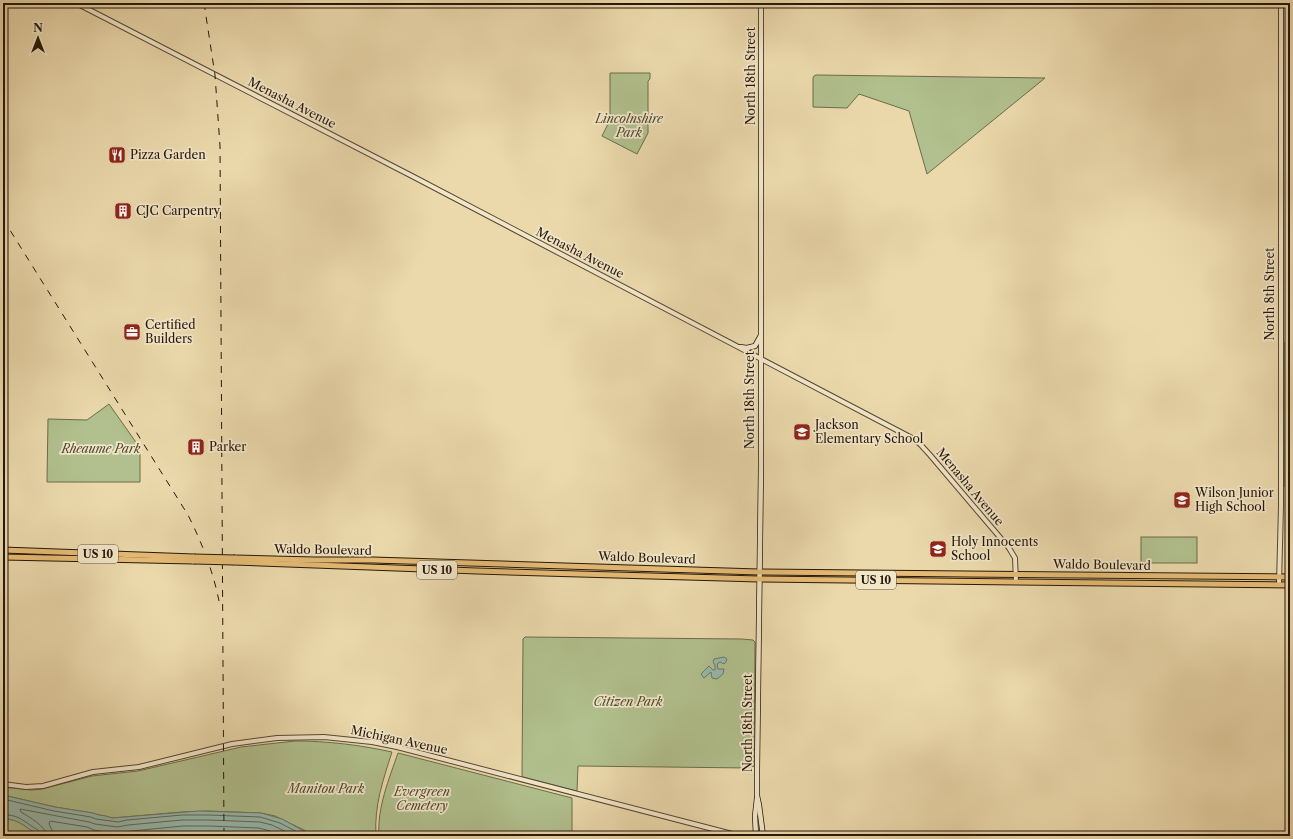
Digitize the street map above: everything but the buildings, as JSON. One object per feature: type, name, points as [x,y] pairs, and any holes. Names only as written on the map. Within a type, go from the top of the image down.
[{"type":"main road","name":"North 18th Street","points":[[756,836],[755,816],[757,796],[759,579],[761,3]]},
{"type":"main road","points":[[740,348],[754,346],[760,336]]},
{"type":"main road","name":"Waldo Boulevard","points":[[3,550],[194,559]]},
{"type":"main road","name":"Waldo Boulevard","points":[[3,557],[235,560],[477,571],[759,579],[1290,585]]},
{"type":"main road","name":"Waldo Boulevard","points":[[235,560],[373,560],[759,572],[1290,577]]},
{"type":"main road","name":"North 18th Street","points":[[757,796],[760,805],[763,836]]},
{"type":"street","name":"Menasha Avenue","points":[[76,3],[400,170],[912,438],[920,444],[1009,548],[1015,558],[1016,582]]},
{"type":"street","name":"North 8th Street","points":[[1279,584],[1281,506],[1281,3]]},
{"type":"street","name":"Michigan Avenue","points":[[3,784],[35,788],[93,772],[139,767],[237,743],[277,738],[324,737],[372,742],[397,747],[740,836]]},
{"type":"green space","name":"Lincolnshire Park","points":[[610,73],[650,73],[650,79],[648,81],[648,133],[637,154],[602,136],[610,120]]},
{"type":"green space","points":[[816,75],[1045,78],[927,174],[909,111],[859,94],[847,108],[813,107],[813,78]]},
{"type":"green space","points":[[1284,343],[1290,343],[1290,486],[1284,486]]},
{"type":"green space","name":"Rheaume Park","points":[[109,404],[140,448],[140,482],[47,482],[48,419],[87,420]]},
{"type":"green space","points":[[1141,537],[1197,537],[1197,563],[1141,563]]},
{"type":"green space","name":"Citizen Park","points":[[525,637],[753,640],[755,642],[754,766],[750,768],[578,766],[577,791],[523,777],[523,639]]},
{"type":"green space","name":"Manitou Park","points":[[295,741],[344,744],[392,752],[382,783],[376,814],[376,836],[313,836],[275,816],[261,813],[209,811],[112,818],[3,795],[3,787],[31,790],[42,789],[92,776],[138,771],[241,747]]},
{"type":"green space","name":"Evergreen Cemetery","points":[[398,753],[572,798],[572,836],[379,836],[382,804]]},
{"type":"green space","points":[[3,819],[15,821],[43,836],[3,836]]},
{"type":"water","points":[[724,657],[727,659],[724,664],[720,662],[717,664],[718,669],[724,669],[723,674],[717,679],[712,678],[711,672],[704,678],[701,674],[709,666],[715,670],[715,665],[713,662],[714,659]]},
{"type":"water","points":[[3,795],[112,818],[199,811],[261,813],[282,819],[313,836],[43,836],[15,821],[3,819]]},
{"type":"railway","points":[[204,3],[215,75],[220,146],[224,836]]},
{"type":"railway","points":[[3,219],[188,515],[198,536],[214,579],[219,601]]},
{"type":"place","name":"Pizza Garden","points":[[117,155]]},
{"type":"place","name":"CJC Carpentry","points":[[123,211]]},
{"type":"place","name":"Certified Builders","points":[[132,332]]},
{"type":"place","name":"Jackson Elementary School","points":[[802,432]]},
{"type":"place","name":"Parker","points":[[196,447]]},
{"type":"place","name":"Wilson Junior High School","points":[[1182,500]]},
{"type":"place","name":"Holy Innocents School","points":[[938,549]]}]
